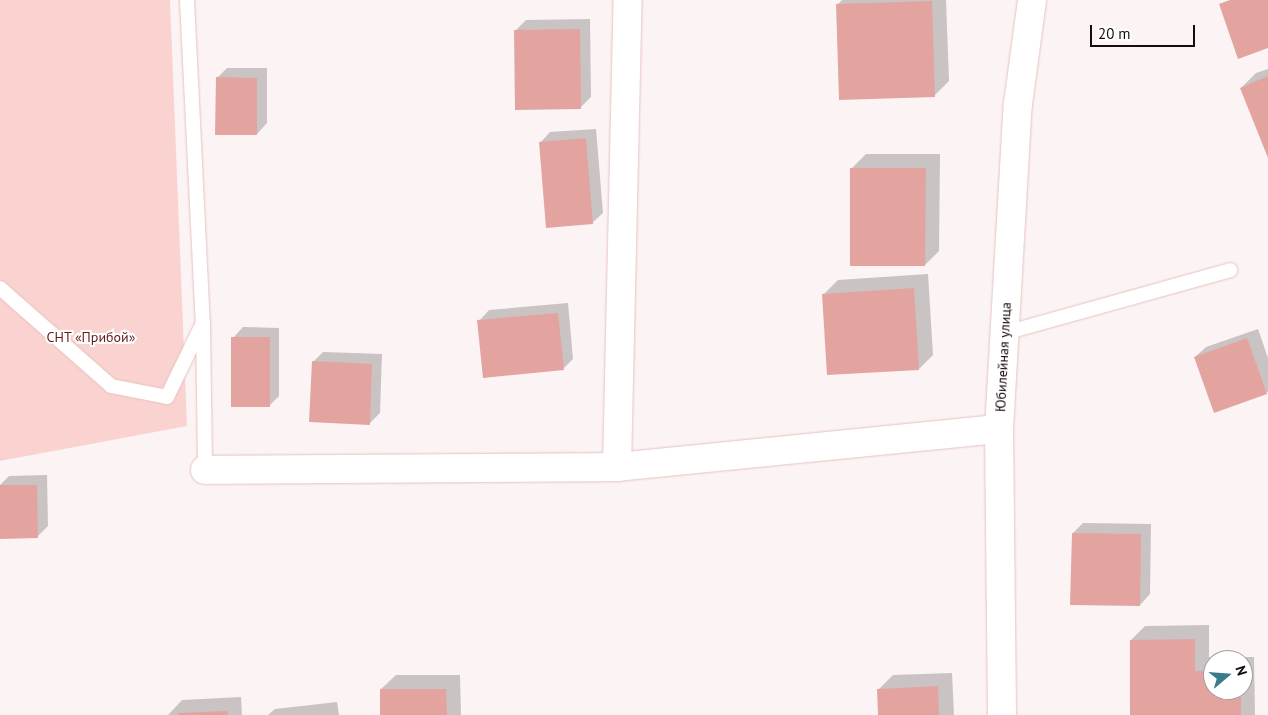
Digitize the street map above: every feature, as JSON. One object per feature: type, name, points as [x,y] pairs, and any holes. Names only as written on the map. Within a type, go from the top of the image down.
[{"type":"street","points":[[616,466],[628,0]]},
{"type":"street","name":"Юбилейная улица","points":[[1002,715],[999,429],[1018,104],[1032,0]]},
{"type":"street","points":[[205,470],[616,466],[999,429]]},
{"type":"lane","points":[[187,0],[203,322],[205,470]]},
{"type":"lane","points":[[1005,332],[1230,270]]},
{"type":"lane","points":[[0,288],[111,386],[167,397],[203,322]]},
{"type":"green space","name":"СНТ «Прибой»","points":[[0,0],[170,0],[187,426],[0,461]]},
{"type":"building","points":[[1230,0],[1268,0],[1268,48],[1238,59],[1219,4]]},
{"type":"building","points":[[932,1],[935,97],[839,100],[836,4]]},
{"type":"building","points":[[580,29],[581,109],[515,110],[514,30]]},
{"type":"building","points":[[1268,76],[1268,158],[1240,88]]},
{"type":"building","points":[[216,77],[257,78],[257,135],[215,135]]},
{"type":"building","points":[[586,138],[593,224],[546,228],[539,142]]},
{"type":"building","points":[[850,168],[926,168],[925,266],[850,266]]},
{"type":"building","points":[[914,288],[919,370],[827,375],[822,294]]},
{"type":"building","points":[[558,313],[564,370],[483,378],[477,320]]},
{"type":"building","points":[[231,337],[270,337],[270,407],[231,407]]},
{"type":"building","points":[[1247,338],[1267,394],[1214,413],[1194,357]]},
{"type":"building","points":[[312,361],[372,364],[370,425],[309,422]]},
{"type":"building","points":[[0,485],[37,485],[38,538],[0,539]]},
{"type":"building","points":[[1072,533],[1141,534],[1140,606],[1070,605]]},
{"type":"building","points":[[1195,639],[1195,671],[1203,671],[1203,700],[1241,700],[1241,715],[1130,715],[1130,640]]},
{"type":"building","points":[[938,686],[939,715],[878,715],[877,689]]},
{"type":"building","points":[[380,689],[446,689],[447,715],[380,715]]},
{"type":"building","points":[[227,711],[228,715],[178,715],[178,713]]}]
